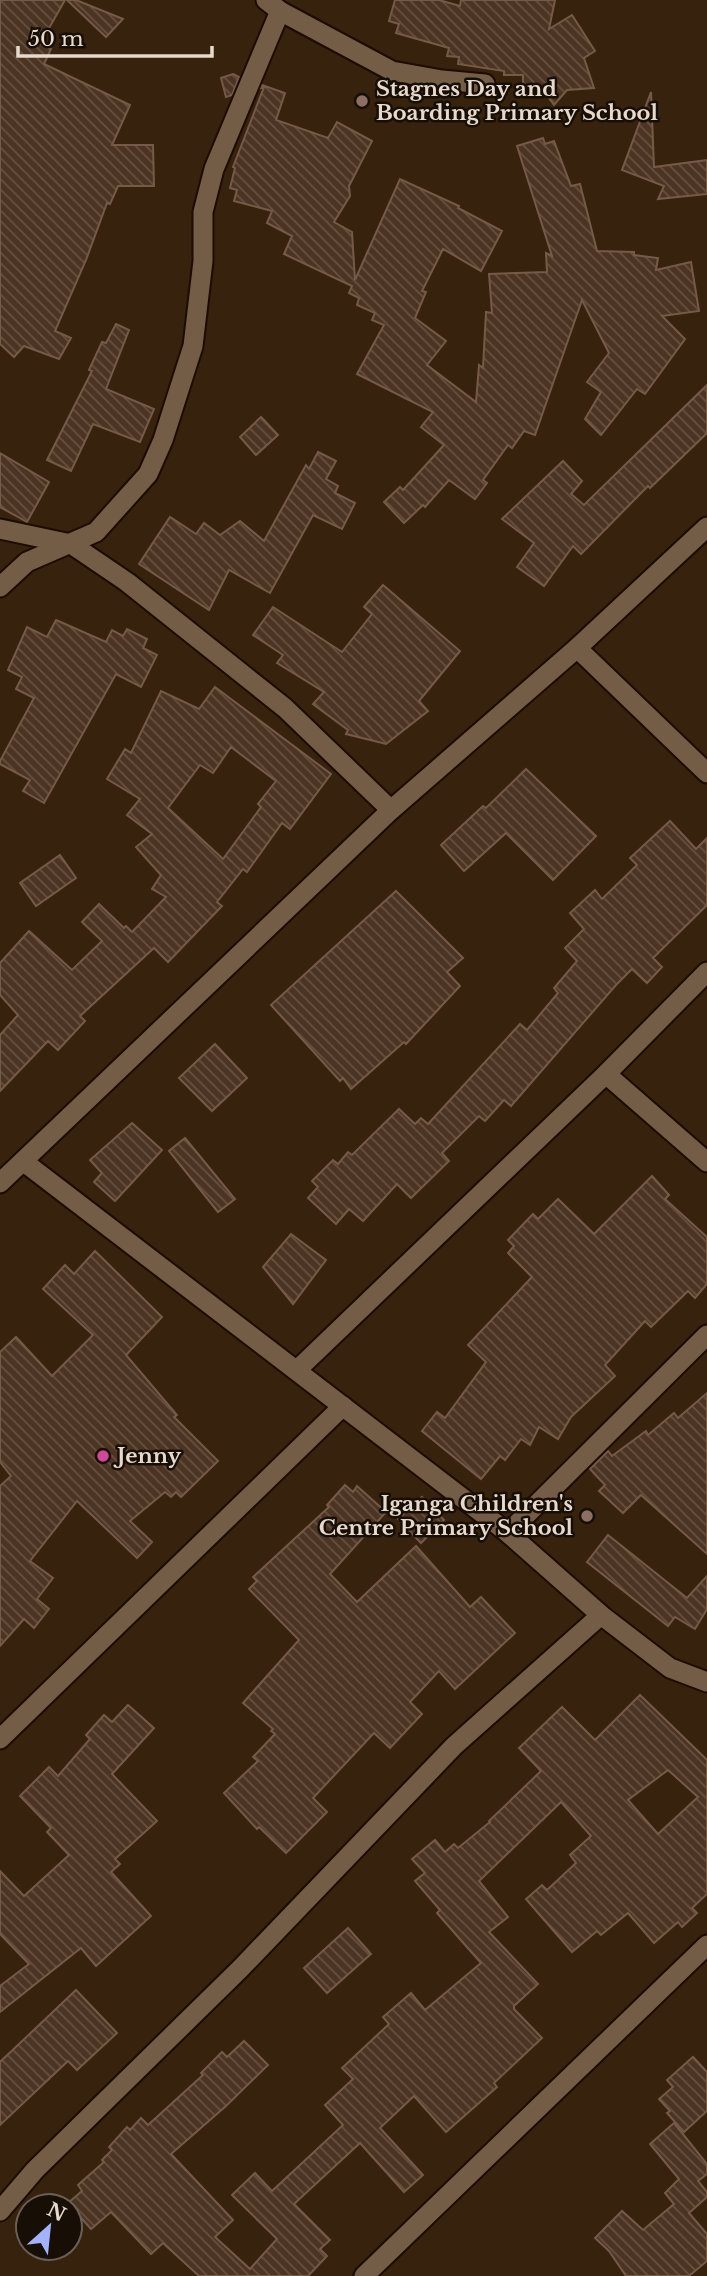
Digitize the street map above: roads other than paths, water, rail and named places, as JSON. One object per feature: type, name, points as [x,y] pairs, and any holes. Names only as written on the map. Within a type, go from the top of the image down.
[{"type":"street","points":[[0,587],[27,562],[96,532],[148,474],[163,440],[193,346],[203,261],[203,212],[215,169],[273,6],[392,71],[485,84]]},
{"type":"street","points":[[0,1182],[391,810],[578,648],[707,527]]},
{"type":"street","points":[[0,529],[71,544],[127,582],[285,708],[391,810]]},
{"type":"street","points":[[578,648],[707,773]]},
{"type":"street","points":[[297,1370],[606,1074],[707,972]]},
{"type":"street","points":[[606,1074],[707,1162]]},
{"type":"street","points":[[24,1162],[508,1532],[601,1615],[670,1668],[707,1682]]},
{"type":"street","points":[[508,1532],[707,1335]]},
{"type":"street","points":[[0,1739],[343,1406]]},
{"type":"street","points":[[0,2211],[35,2170],[240,1969],[454,1746],[601,1615]]},
{"type":"street","points":[[363,2276],[707,1945]]},
{"type":"place","name":"Stagnes Day and Boarding Primary School","points":[[362,101]]},
{"type":"place","name":"Jenny","points":[[103,1456]]},
{"type":"place","name":"Iganga Children's Centre Primary School","points":[[587,1516]]}]
